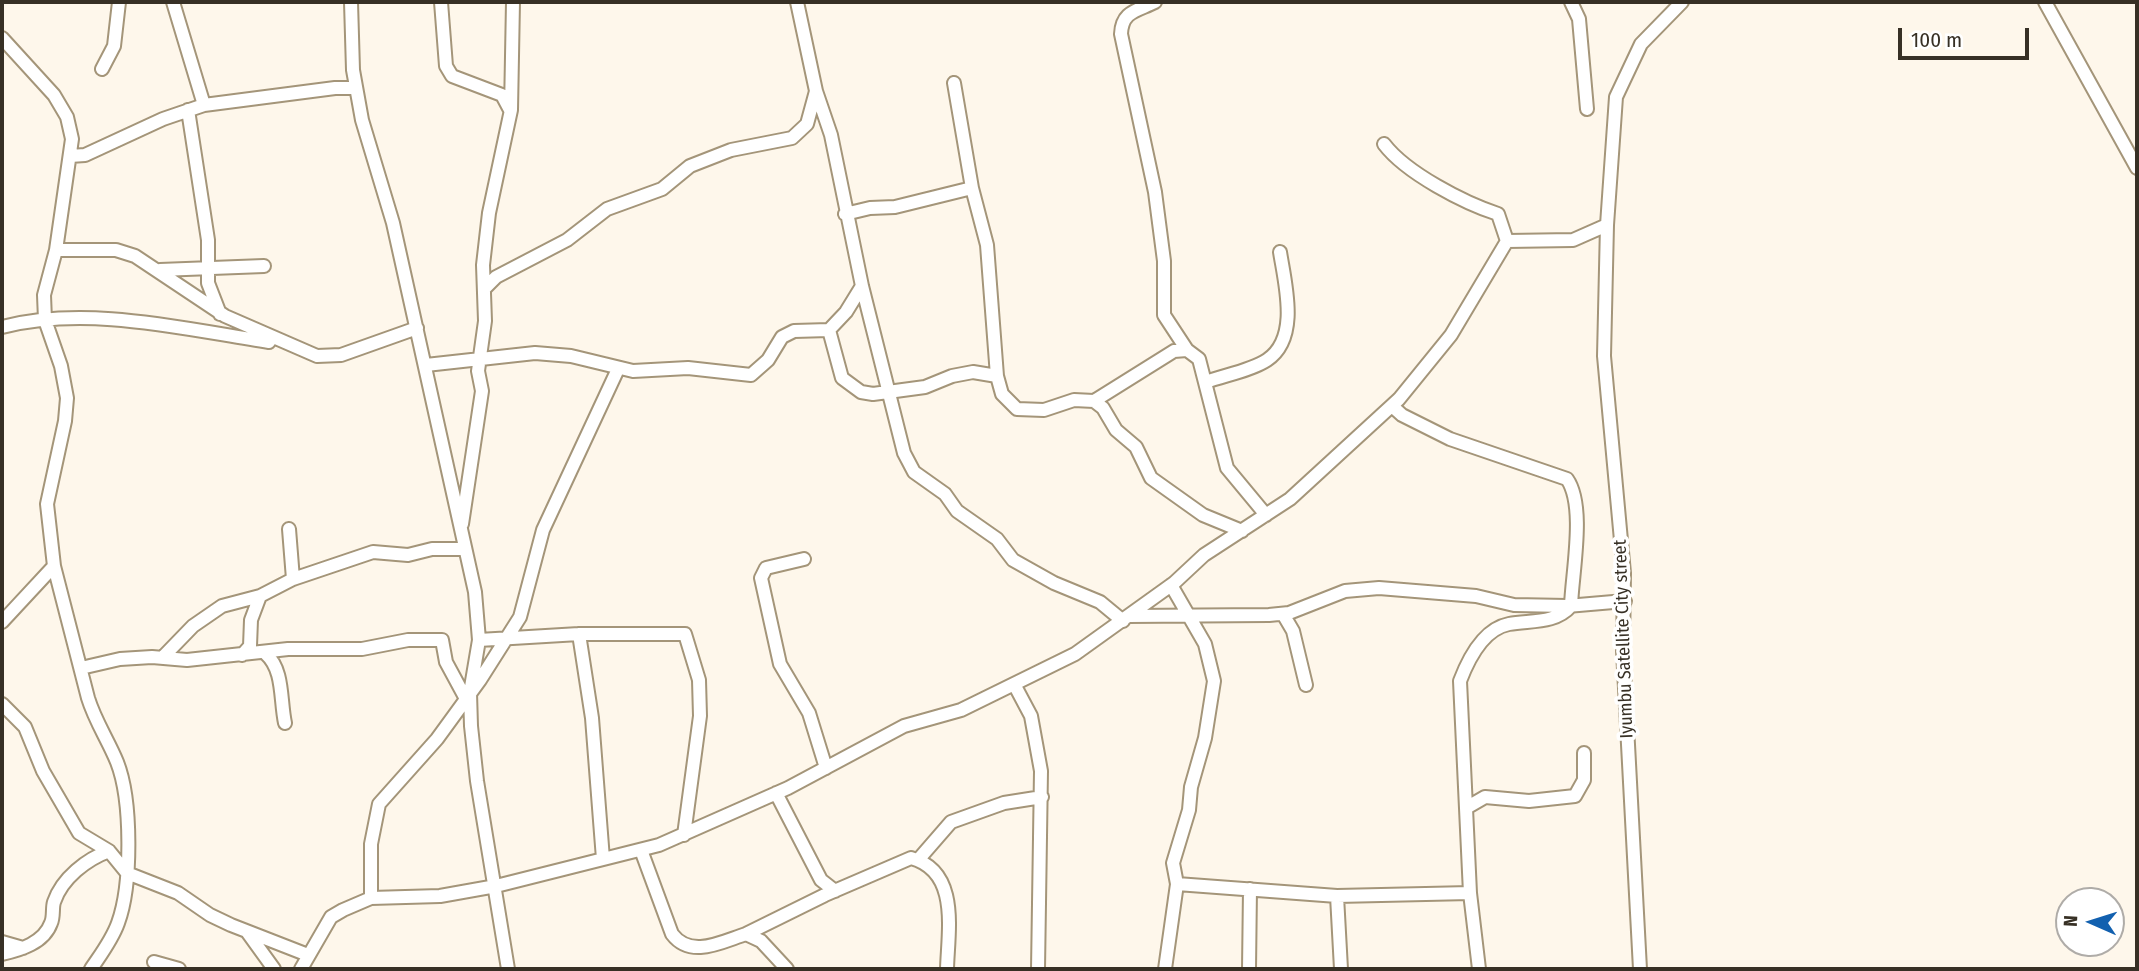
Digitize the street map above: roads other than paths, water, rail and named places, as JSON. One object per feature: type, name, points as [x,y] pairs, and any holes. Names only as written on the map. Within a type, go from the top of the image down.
[{"type":"street","points":[[102,69],[114,46],[119,2]]},
{"type":"street","points":[[173,2],[204,105]]},
{"type":"street","points":[[351,2],[356,89],[373,159],[393,223],[475,592],[479,640],[468,696],[477,781],[509,969]]},
{"type":"street","points":[[441,2],[446,66],[452,76],[502,95],[511,110]]},
{"type":"street","points":[[461,527],[482,391],[478,371],[485,321],[483,265],[489,213],[511,110],[513,2]]},
{"type":"street","points":[[797,2],[816,91],[831,135],[845,214],[904,453],[914,472],[945,494],[957,511],[997,538],[1013,560],[1054,583],[1100,602],[1125,618],[1283,614],[1345,591],[1379,588],[1476,596],[1514,605],[1571,606],[1625,601]]},
{"type":"street","points":[[1156,2],[1127,14],[1121,22],[1121,34],[1155,192],[1164,261],[1164,314],[1187,350],[1199,359],[1215,431],[1227,468],[1266,514]]},
{"type":"street","points":[[1571,2],[1579,19],[1587,108]]},
{"type":"street","name":"Iyumbu Satellite City street","points":[[1640,969],[1623,651],[1625,601],[1604,356],[1607,225],[1616,96],[1641,44],[1682,2]]},
{"type":"street","points":[[2045,2],[2137,168]]},
{"type":"street","points":[[2,38],[41,78],[67,117],[72,139],[56,250],[44,295],[45,320],[61,366],[67,398],[65,421],[47,504],[54,566],[94,718],[123,781],[127,873],[119,921],[91,969]]},
{"type":"street","points":[[954,83],[972,188],[987,245],[997,376],[1002,394],[1017,409],[1044,410],[1074,400],[1094,401],[1174,351],[1187,350]]},
{"type":"street","points":[[70,156],[85,155],[204,105],[335,88],[356,89]]},
{"type":"street","points":[[484,289],[496,277],[567,240],[607,209],[662,189],[690,166],[731,150],[792,138],[807,124],[816,91]]},
{"type":"street","points":[[188,110],[208,240],[208,283],[220,314]]},
{"type":"street","points":[[301,969],[331,917],[372,898],[440,896],[496,886],[641,850],[684,835],[776,793],[904,726],[961,710],[1075,654],[1171,585],[1204,555],[1305,487],[1392,406],[1451,335],[1507,241],[1499,214],[1431,181],[1394,158],[1384,144]]},
{"type":"street","points":[[845,214],[870,208],[895,208],[972,188]]},
{"type":"street","points":[[1507,241],[1573,240],[1607,225]]},
{"type":"street","points":[[56,250],[116,250],[135,256],[160,270],[179,288],[220,314],[317,356],[341,355],[417,328]]},
{"type":"street","points":[[1206,382],[1266,361],[1282,343],[1289,302],[1280,252]]},
{"type":"street","points":[[160,270],[207,266],[264,266]]},
{"type":"street","points":[[426,365],[530,353],[558,354],[618,369],[644,372],[688,368],[751,375],[768,360],[782,337],[794,331],[829,330],[846,312],[862,286]]},
{"type":"street","points":[[2,327],[45,320],[109,320],[290,345]]},
{"type":"street","points":[[829,330],[842,378],[861,392],[891,392],[925,387],[952,376],[973,372],[997,376]]},
{"type":"street","points":[[372,898],[371,844],[379,804],[437,739],[520,617],[544,530],[618,369]]},
{"type":"street","points":[[1094,401],[1103,408],[1116,430],[1136,447],[1151,478],[1205,516],[1242,531]]},
{"type":"street","points":[[1392,406],[1402,415],[1450,439],[1567,479],[1574,495],[1576,539],[1571,606]]},
{"type":"street","points":[[289,529],[294,562],[293,579]]},
{"type":"street","points":[[162,658],[193,626],[222,606],[260,596],[293,579],[373,552],[408,555],[432,549],[465,549]]},
{"type":"street","points":[[804,559],[766,568],[761,578],[780,664],[809,713],[826,768]]},
{"type":"street","points":[[2,622],[54,566]]},
{"type":"street","points":[[38,583],[62,592]]},
{"type":"street","points":[[1165,969],[1177,884],[1173,863],[1189,810],[1191,787],[1205,738],[1214,681],[1205,643],[1171,585]]},
{"type":"street","points":[[242,655],[250,646],[251,620],[260,596]]},
{"type":"street","points":[[1479,969],[1471,893],[1460,681],[1469,656],[1505,624],[1554,617],[1571,606]]},
{"type":"street","points":[[1283,614],[1293,631],[1306,685]]},
{"type":"street","points":[[579,634],[595,744],[603,859]]},
{"type":"street","points":[[479,640],[579,634],[685,634],[699,680],[701,716],[684,835]]},
{"type":"street","points":[[81,668],[120,659],[187,660],[288,649],[362,649],[408,640],[442,640],[446,662],[468,696]]},
{"type":"street","points":[[266,653],[274,661],[279,676],[285,723]]},
{"type":"street","points":[[1014,684],[1031,716],[1036,736],[1042,797],[1038,969]]},
{"type":"street","points":[[2,704],[25,727],[43,771],[79,833],[109,850],[127,873],[178,893],[210,915],[247,932],[308,956]]},
{"type":"street","points":[[1466,808],[1485,797],[1530,801],[1575,796],[1584,780],[1584,753]]},
{"type":"street","points":[[776,793],[821,880],[835,891]]},
{"type":"street","points":[[641,850],[672,934],[678,942],[689,948],[702,947],[746,934],[900,861],[919,860],[951,822],[1004,803],[1042,797]]},
{"type":"street","points":[[2,954],[23,948],[42,937],[51,923],[54,900],[72,875],[91,858],[109,850]]},
{"type":"street","points":[[919,860],[946,887],[947,969]]},
{"type":"street","points":[[1177,884],[1337,895],[1471,893]]},
{"type":"street","points":[[1249,969],[1250,890]]},
{"type":"street","points":[[1337,895],[1342,969]]},
{"type":"street","points":[[247,932],[274,969]]},
{"type":"street","points":[[746,934],[761,941],[787,969]]},
{"type":"street","points":[[2,942],[23,948]]},
{"type":"street","points":[[154,962],[179,969]]}]
